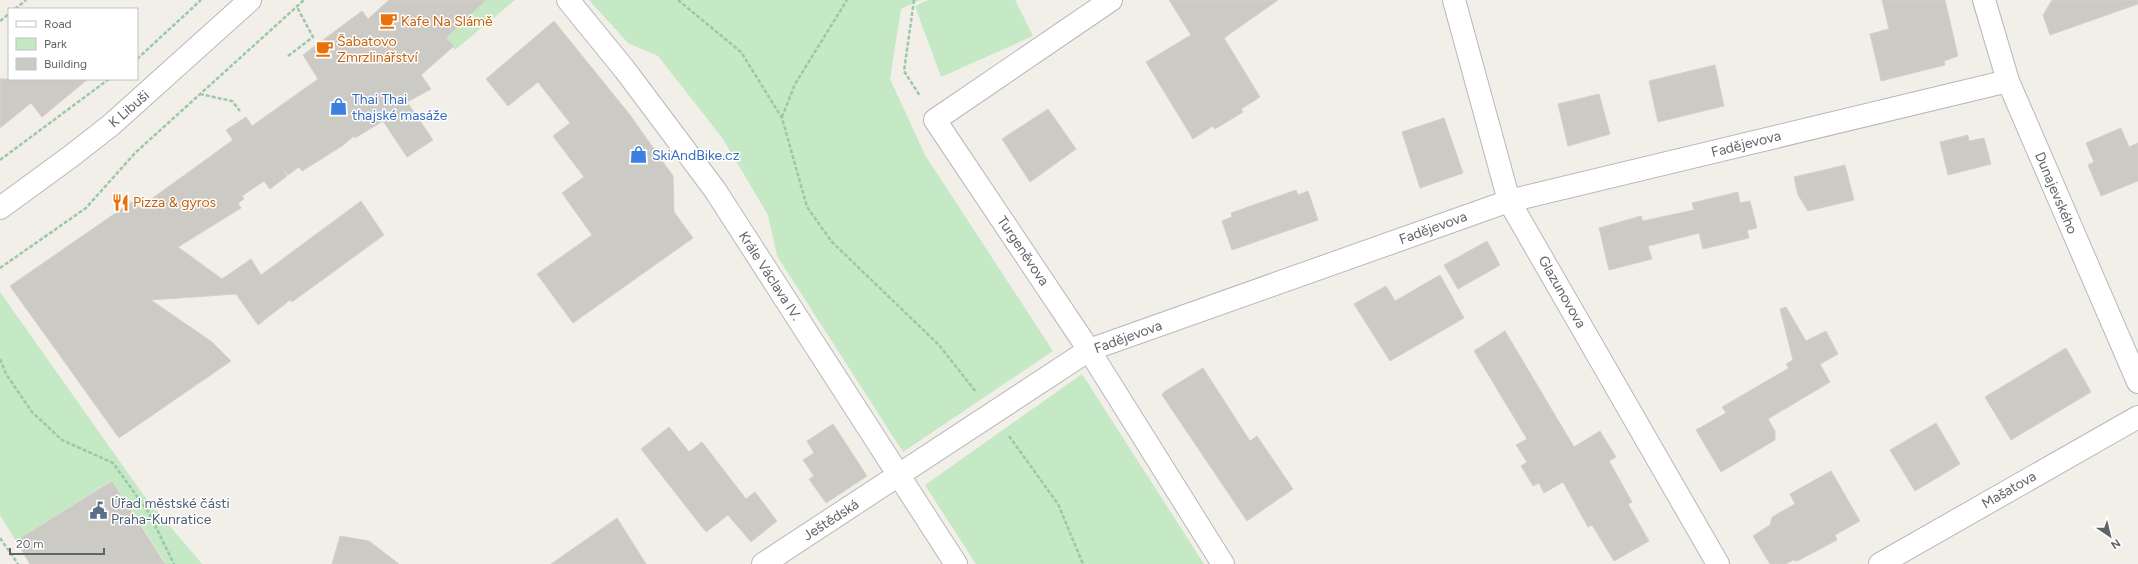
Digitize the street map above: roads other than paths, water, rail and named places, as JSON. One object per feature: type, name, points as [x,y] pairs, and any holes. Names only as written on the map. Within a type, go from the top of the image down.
[{"type":"street","name":"K Libuši","points":[[0,208],[111,125],[250,0]]},
{"type":"street","name":"Krále Václava IV.","points":[[568,0],[625,70],[715,190],[956,564]]},
{"type":"street","name":"Turgeněvova","points":[[1111,0],[935,120],[1089,350],[1223,564]]},
{"type":"street","name":"Glazunovova","points":[[1454,0],[1509,201],[1718,564]]},
{"type":"street","name":"Dunajevského","points":[[1984,0],[2008,80],[2138,382]]},
{"type":"street","name":"Fadějevova","points":[[898,476],[1089,350],[1509,201],[2008,80]]},
{"type":"street","name":"Mašatova","points":[[1880,564],[2138,417]]},
{"type":"street","name":"Ještědská","points":[[763,564],[898,476]]},
{"type":"place","name":"Kafe Na Slámě","points":[[388,21]]},
{"type":"place","name":"Šabatovo Zmrzlinářství","points":[[324,49]]},
{"type":"place","name":"Thai Thai thajské masáže","points":[[339,107]]},
{"type":"place","name":"SkiAndBike.cz","points":[[639,155]]},
{"type":"place","name":"Pizza & gyros","points":[[120,202]]},
{"type":"place","name":"Úřad městské části Praha-Kunratice","points":[[98,511]]}]
